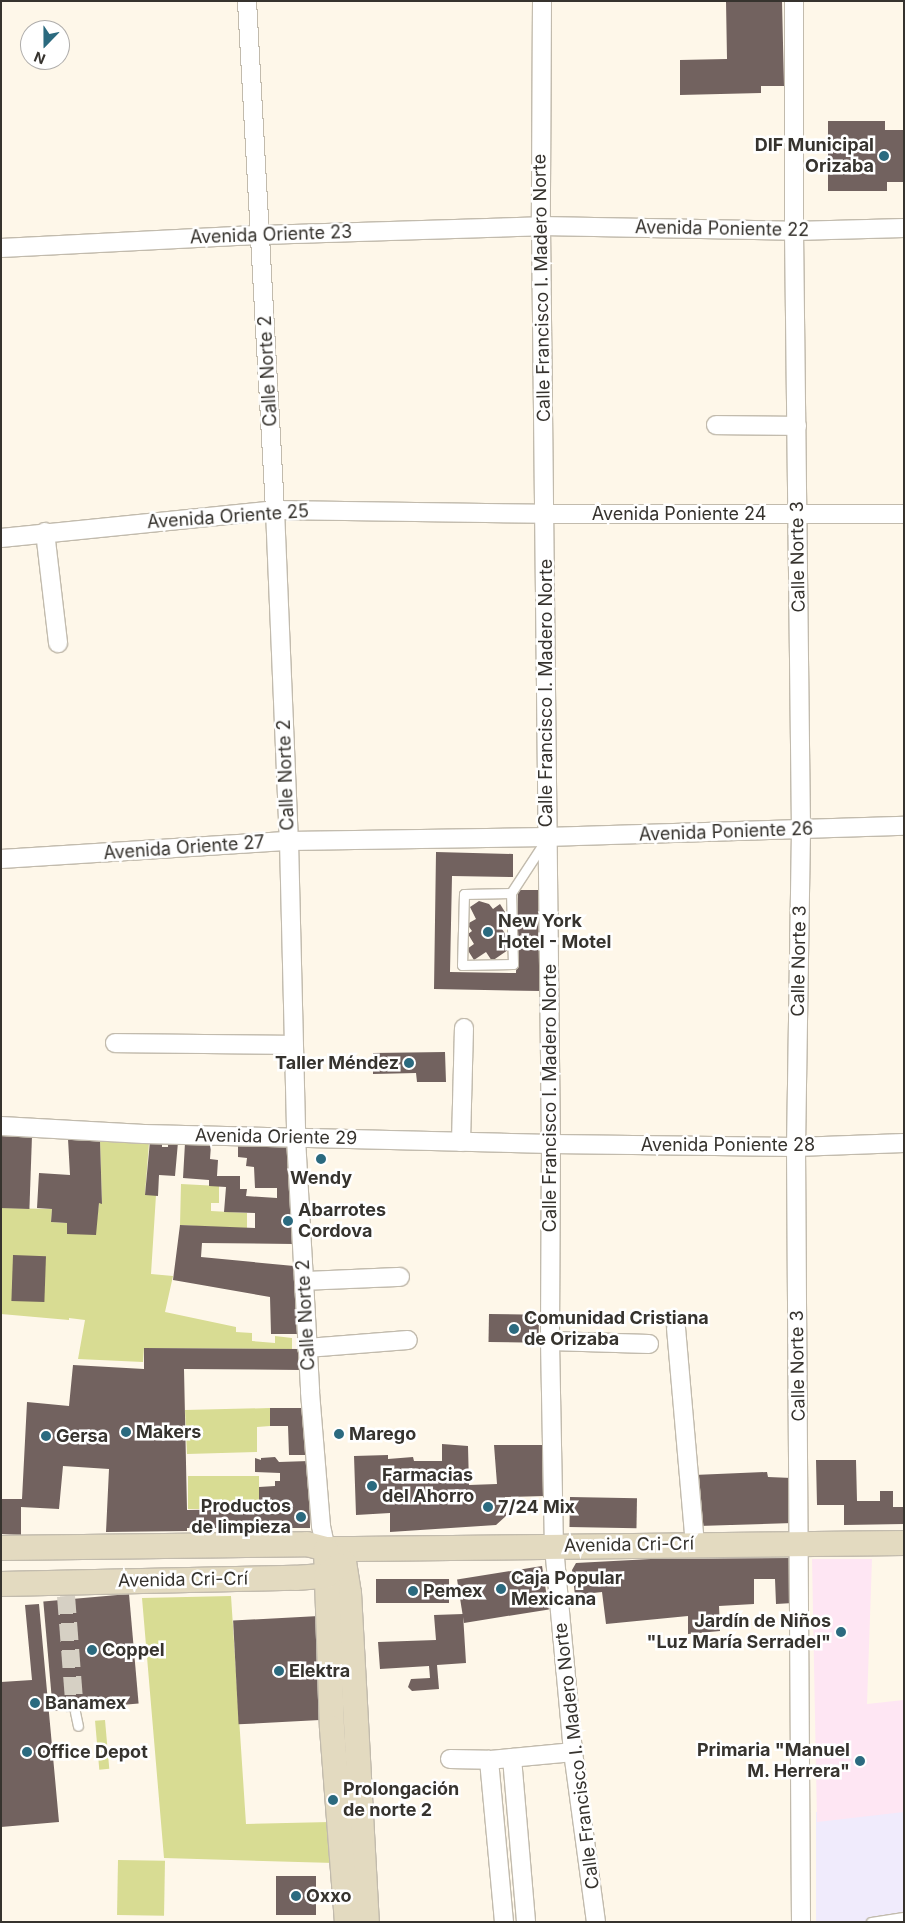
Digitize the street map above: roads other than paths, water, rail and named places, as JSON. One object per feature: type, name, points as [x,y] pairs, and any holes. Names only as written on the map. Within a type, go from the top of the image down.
[{"type":"main road","name":"Avenida Cri-Crí","points":[[1,1584],[65,1589],[338,1559],[554,1547],[904,1542]]},
{"type":"main road","name":"Avenida Cri-Crí","points":[[1,1548],[307,1544],[338,1559]]},
{"type":"main road","points":[[338,1559],[332,1728],[347,1922]]},
{"type":"main road","points":[[338,1559],[349,1594],[367,1922]]},
{"type":"street","name":"Calle Norte 2","points":[[247,1],[275,510],[289,841],[296,1138],[307,1348],[321,1526],[338,1559]]},
{"type":"street","name":"Calle Francisco I. Madero Norte","points":[[542,1],[541,226],[551,1144],[550,1341],[554,1547],[573,1752],[596,1922]]},
{"type":"street","name":"Calle Norte 3","points":[[794,1],[794,231],[801,830],[796,1147],[801,1922]]},
{"type":"street","name":"Avenida Oriente 23","points":[[1,248],[261,235],[541,226]]},
{"type":"street","name":"Avenida Poniente 22","points":[[541,226],[794,231],[904,228]]},
{"type":"street","points":[[716,425],[797,426]]},
{"type":"street","name":"Avenida Oriente 25","points":[[1,538],[275,510],[545,514]]},
{"type":"street","name":"Avenida Poniente 24","points":[[545,514],[904,514]]},
{"type":"street","points":[[45,532],[58,643]]},
{"type":"street","name":"Avenida Poniente 26","points":[[548,837],[904,826]]},
{"type":"street","name":"Avenida Oriente 27","points":[[1,859],[289,841],[548,837]]},
{"type":"street","points":[[461,1142],[464,1028]]},
{"type":"street","points":[[115,1043],[293,1045]]},
{"type":"street","name":"Avenida Oriente 29","points":[[1,1126],[144,1134],[551,1144]]},
{"type":"street","name":"Avenida Poniente 28","points":[[551,1144],[796,1147],[904,1143]]},
{"type":"street","points":[[304,1281],[400,1277]]},
{"type":"street","points":[[676,1328],[695,1544]]},
{"type":"street","points":[[307,1348],[408,1340]]},
{"type":"street","points":[[550,1341],[649,1344]]},
{"type":"street","points":[[450,1759],[489,1760],[573,1752]]},
{"type":"street","points":[[512,1758],[526,1922]]},
{"type":"street","points":[[489,1760],[504,1922]]},
{"type":"lane","points":[[512,893],[464,894],[462,965],[513,964],[512,893],[548,837]]},
{"type":"lane","points":[[75,1712],[78,1726]]},
{"type":"lane","points":[[871,1922],[904,1917]]},
{"type":"tunnel","points":[[66,1596],[75,1712]]},
{"type":"place","name":"DIF Municipal Orizaba","points":[[884,156]]},
{"type":"place","name":"New York Hotel - Motel","points":[[488,932]]},
{"type":"place","name":"Taller Méndez","points":[[409,1063]]},
{"type":"place","name":"Wendy","points":[[321,1159]]},
{"type":"place","name":"Abarrotes Cordova","points":[[288,1221]]},
{"type":"place","name":"Comunidad Cristiana de Orizaba","points":[[514,1329]]},
{"type":"place","name":"Makers","points":[[126,1432]]},
{"type":"place","name":"Marego","points":[[339,1434]]},
{"type":"place","name":"Gersa","points":[[46,1436]]},
{"type":"place","name":"Farmacias del Ahorro","points":[[372,1486]]},
{"type":"place","name":"7/24 Mix","points":[[488,1507]]},
{"type":"place","name":"Productos de limpieza","points":[[301,1517]]},
{"type":"place","name":"Caja Popular Mexicana","points":[[501,1589]]},
{"type":"place","name":"Pemex","points":[[413,1591]]},
{"type":"place","name":"Jardín de Niños \"Luz María Serradel\"","points":[[841,1632]]},
{"type":"place","name":"Coppel","points":[[92,1650]]},
{"type":"place","name":"Elektra","points":[[279,1671]]},
{"type":"place","name":"Banamex","points":[[35,1703]]},
{"type":"place","name":"Office Depot","points":[[27,1752]]},
{"type":"place","name":"Primaria \"Manuel M. Herrera\"","points":[[860,1761]]},
{"type":"place","name":"Prolongación de norte 2","points":[[333,1800]]},
{"type":"place","name":"Oxxo","points":[[296,1896]]}]
